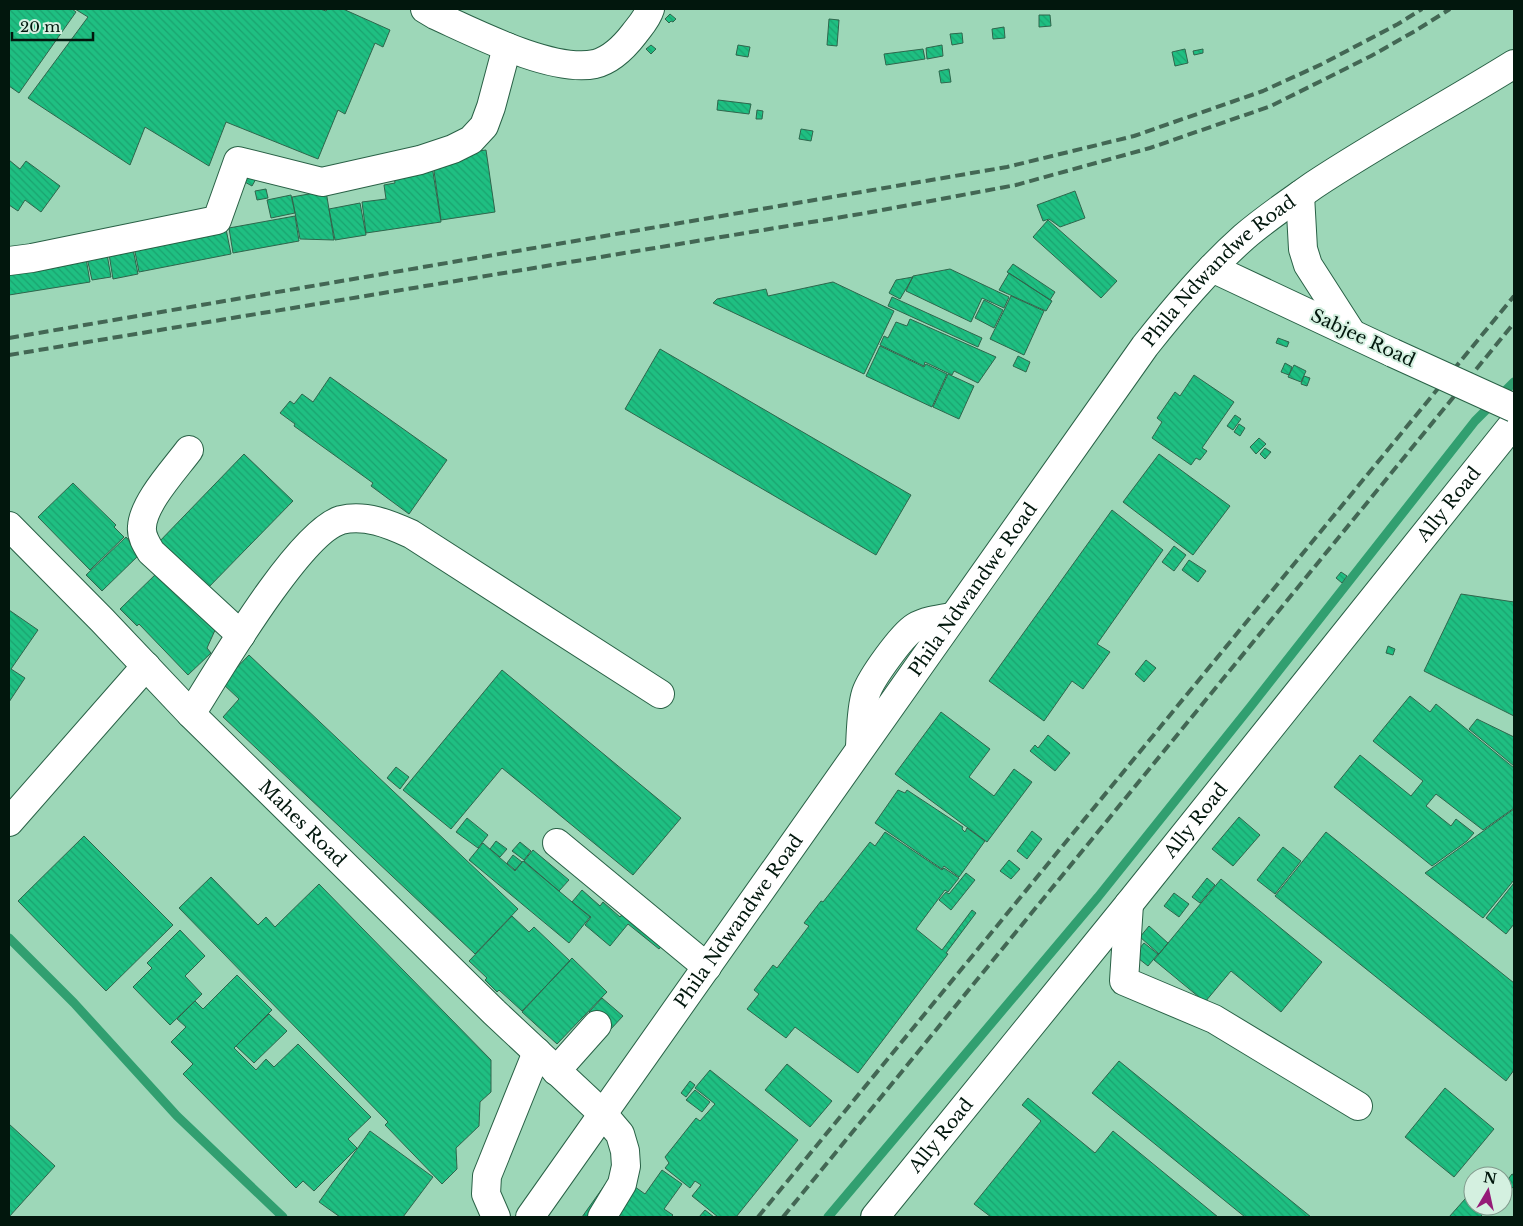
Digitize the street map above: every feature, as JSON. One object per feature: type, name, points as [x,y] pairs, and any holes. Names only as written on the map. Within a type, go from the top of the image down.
[{"type":"street","points":[[425,9],[507,47],[558,63],[582,66],[597,63],[614,55],[626,44],[648,16],[650,9]]},
{"type":"street","points":[[9,261],[32,258],[217,220],[238,162],[322,182],[420,160],[453,149],[471,140],[484,126],[491,108],[507,47]]},
{"type":"street","name":"Phila Ndwandwe Road","points":[[530,1217],[707,968],[952,617],[1145,346],[1179,303],[1245,236],[1300,195],[1347,163],[1514,64]]},
{"type":"street","points":[[1300,195],[1303,250],[1308,265],[1352,333]]},
{"type":"street","name":"Sabjee Road","points":[[1212,268],[1514,408]]},
{"type":"street","name":"Ally Road","points":[[875,1217],[1129,904],[1514,423]]},
{"type":"street","points":[[189,450],[149,504],[142,526],[142,536],[151,552],[241,635]]},
{"type":"street","points":[[191,714],[241,635],[298,556],[328,526],[352,518],[392,526],[411,534],[660,694]]},
{"type":"street","name":"Mahes Road","points":[[9,526],[191,714],[556,1071],[603,1114],[620,1134],[625,1151],[626,1166],[622,1184],[602,1217]]},
{"type":"street","points":[[9,822],[146,666]]},
{"type":"street","points":[[557,843],[707,968]]},
{"type":"street","points":[[1129,904],[1124,981],[1214,1019],[1358,1106]]},
{"type":"street","points":[[556,1071],[597,1025]]},
{"type":"street","points":[[496,1217],[486,1194],[487,1176],[537,1052]]},
{"type":"building","points":[[11,9],[72,9],[76,12],[19,93],[9,86],[9,12]]},
{"type":"building","points":[[75,9],[320,9],[326,11],[327,9],[343,9],[390,30],[383,47],[375,43],[345,114],[338,110],[318,159],[226,122],[209,166],[145,127],[130,165],[28,98],[88,17]]},
{"type":"building","points":[[670,14],[676,19],[669,23],[665,19]]},
{"type":"building","points":[[1039,15],[1050,15],[1051,26],[1039,27]]},
{"type":"building","points":[[829,19],[839,20],[837,46],[827,45]]},
{"type":"building","points":[[1004,27],[1005,38],[993,39],[992,29]]},
{"type":"building","points":[[962,33],[963,43],[952,45],[950,34]]},
{"type":"building","points":[[651,45],[656,49],[651,54],[646,49]]},
{"type":"building","points":[[738,45],[750,47],[748,57],[736,55]]},
{"type":"building","points":[[942,45],[943,56],[927,59],[926,48]]},
{"type":"building","points":[[923,49],[925,59],[886,65],[884,54]]},
{"type":"building","points":[[1185,49],[1188,63],[1175,66],[1172,52]]},
{"type":"building","points":[[1203,49],[1203,53],[1194,55],[1193,51]]},
{"type":"building","points":[[949,69],[951,82],[941,83],[939,71]]},
{"type":"building","points":[[718,100],[751,104],[749,114],[717,110]]},
{"type":"building","points":[[757,110],[763,111],[762,119],[756,119]]},
{"type":"building","points":[[801,129],[813,131],[811,141],[799,139]]},
{"type":"building","points":[[486,150],[495,212],[441,220],[432,157]]},
{"type":"building","points":[[9,160],[20,169],[26,161],[60,186],[41,212],[25,200],[18,211],[9,205]]},
{"type":"building","points":[[432,166],[441,222],[366,233],[362,202],[386,199],[384,185],[395,183],[393,171]]},
{"type":"building","points":[[245,171],[257,177],[252,186],[243,181]]},
{"type":"building","points":[[266,189],[268,198],[257,200],[255,191]]},
{"type":"building","points":[[326,191],[334,240],[300,239],[292,197]]},
{"type":"building","points":[[1075,191],[1085,218],[1060,227],[1049,219],[1043,221],[1037,205]]},
{"type":"building","points":[[291,195],[295,213],[271,218],[267,200]]},
{"type":"building","points":[[360,203],[366,235],[335,240],[329,209]]},
{"type":"building","points":[[295,216],[299,241],[233,253],[229,228]]},
{"type":"building","points":[[1048,220],[1117,281],[1101,298],[1033,237]]},
{"type":"building","points":[[226,229],[231,254],[139,272],[134,247]]},
{"type":"building","points":[[133,249],[138,274],[113,279],[109,254]]},
{"type":"building","points":[[107,254],[111,277],[92,280],[87,258]]},
{"type":"building","points":[[86,258],[90,282],[9,295],[9,271]]},
{"type":"building","points":[[1013,264],[1055,292],[1050,300],[1007,272]]},
{"type":"building","points":[[950,269],[1009,297],[1004,308],[982,298],[971,322],[906,291],[913,276]]},
{"type":"building","points":[[1009,273],[1052,301],[1046,311],[999,290]]},
{"type":"building","points":[[913,277],[900,299],[889,293],[896,280]]},
{"type":"building","points":[[833,282],[894,311],[864,374],[713,303],[717,299],[766,289],[768,296]]},
{"type":"building","points":[[1011,296],[1044,311],[1024,355],[990,339]]},
{"type":"building","points":[[892,297],[982,338],[978,347],[888,306]]},
{"type":"building","points":[[984,300],[1003,310],[994,328],[975,318]]},
{"type":"building","points":[[910,319],[996,357],[978,383],[954,371],[952,375],[925,362],[924,366],[880,345],[884,336],[888,338],[896,322],[907,326]]},
{"type":"building","points":[[1278,338],[1289,342],[1287,347],[1276,343]]},
{"type":"building","points":[[880,346],[924,367],[926,364],[947,374],[932,407],[866,376]]},
{"type":"building","points":[[660,349],[911,495],[876,555],[625,409]]},
{"type":"building","points":[[1018,356],[1030,362],[1026,372],[1013,366]]},
{"type":"building","points":[[1285,363],[1292,367],[1289,375],[1281,372]]},
{"type":"building","points":[[1294,365],[1306,371],[1301,382],[1288,377]]},
{"type":"building","points":[[948,374],[974,386],[959,419],[933,407]]},
{"type":"building","points":[[1194,375],[1234,402],[1202,448],[1207,451],[1200,460],[1196,458],[1191,465],[1152,438],[1162,422],[1157,418],[1175,392],[1180,396]]},
{"type":"building","points":[[1304,376],[1310,378],[1307,386],[1301,384]]},
{"type":"building","points":[[330,377],[447,460],[409,514],[371,486],[373,483],[294,426],[295,424],[280,413],[290,401],[294,404],[302,394],[313,402]]},
{"type":"building","points":[[1235,415],[1241,419],[1233,430],[1227,426]]},
{"type":"building","points":[[1239,424],[1245,428],[1240,436],[1234,432]]},
{"type":"building","points":[[1259,438],[1266,444],[1256,454],[1250,447]]},
{"type":"building","points":[[1265,448],[1271,452],[1265,459],[1260,454]]},
{"type":"building","points":[[244,454],[293,501],[204,592],[156,545]]},
{"type":"building","points":[[1159,454],[1230,506],[1193,555],[1123,502]]},
{"type":"building","points":[[73,483],[116,525],[114,527],[124,537],[90,570],[38,517]]},
{"type":"building","points":[[1112,510],[1163,550],[1097,644],[1110,652],[1083,689],[1072,681],[1044,721],[989,681]]},
{"type":"building","points":[[126,537],[141,553],[102,591],[86,575]]},
{"type":"building","points":[[1174,546],[1186,555],[1174,571],[1162,562]]},
{"type":"building","points":[[1189,560],[1206,571],[1198,582],[1182,570]]},
{"type":"building","points":[[159,571],[216,628],[207,648],[211,653],[188,675],[139,624],[137,626],[120,609]]},
{"type":"building","points":[[1341,572],[1347,576],[1342,583],[1336,578]]},
{"type":"building","points":[[1461,594],[1514,602],[1514,716],[1424,671]]},
{"type":"building","points":[[9,610],[38,630],[11,669],[25,678],[9,702]]},
{"type":"building","points":[[1388,646],[1395,649],[1393,655],[1386,653]]},
{"type":"building","points":[[249,655],[518,909],[475,954],[223,717],[239,699],[222,683]]},
{"type":"building","points":[[1146,660],[1156,668],[1144,682],[1135,674]]},
{"type":"building","points":[[502,670],[681,818],[633,875],[502,768],[451,829],[403,790]]},
{"type":"building","points":[[1410,696],[1430,712],[1436,704],[1514,768],[1514,808],[1483,830],[1436,794],[1426,806],[1451,826],[1456,819],[1474,833],[1467,841],[1432,866],[1334,787],[1360,755],[1411,796],[1423,781],[1373,741]]},
{"type":"building","points":[[941,712],[990,749],[969,777],[994,796],[1014,769],[1032,782],[987,842],[895,774]]},
{"type":"building","points":[[1477,719],[1514,737],[1514,766],[1469,729]]},
{"type":"building","points":[[1048,735],[1070,753],[1055,771],[1030,751],[1035,745],[1038,748]]},
{"type":"building","points":[[396,767],[409,777],[400,789],[387,778]]},
{"type":"building","points":[[898,790],[905,793],[907,790],[963,827],[962,829],[965,832],[967,828],[985,841],[959,877],[944,866],[942,869],[875,823]]},
{"type":"building","points":[[1514,809],[1514,880],[1483,918],[1425,873]]},
{"type":"building","points":[[1239,817],[1260,835],[1233,866],[1212,849]]},
{"type":"building","points":[[467,818],[488,835],[478,848],[456,832]]},
{"type":"building","points":[[1032,831],[1042,839],[1027,859],[1017,851]]},
{"type":"building","points":[[885,832],[942,870],[944,868],[959,878],[948,892],[945,890],[916,929],[942,950],[972,910],[976,913],[946,953],[948,954],[858,1073],[795,1027],[786,1038],[747,1009],[759,994],[754,990],[773,965],[777,968],[809,926],[804,923],[821,901],[823,902],[870,842],[875,846]]},
{"type":"building","points":[[1326,832],[1514,983],[1514,1070],[1506,1081],[1275,896]]},
{"type":"building","points":[[84,836],[173,925],[106,991],[18,901]]},
{"type":"building","points":[[496,841],[507,849],[500,857],[490,849]]},
{"type":"building","points":[[520,842],[531,851],[524,860],[512,851]]},
{"type":"building","points":[[483,843],[515,871],[523,861],[590,917],[569,943],[469,860]]},
{"type":"building","points":[[1283,847],[1301,861],[1275,894],[1257,880]]},
{"type":"building","points":[[533,850],[569,880],[559,891],[524,861]]},
{"type":"building","points":[[513,855],[522,862],[515,870],[507,863]]},
{"type":"building","points":[[1009,860],[1020,869],[1011,879],[1000,871]]},
{"type":"building","points":[[966,873],[975,880],[951,910],[939,900],[946,892],[949,894]]},
{"type":"building","points":[[211,877],[258,925],[266,917],[275,927],[319,884],[491,1060],[491,1092],[480,1102],[479,1126],[456,1148],[457,1169],[442,1184],[385,1125],[388,1122],[179,908]]},
{"type":"building","points":[[1207,878],[1215,885],[1200,903],[1192,897]]},
{"type":"building","points":[[1221,879],[1322,962],[1281,1012],[1231,971],[1205,1002],[1154,960]]},
{"type":"building","points":[[1514,883],[1514,924],[1506,934],[1486,918]]},
{"type":"building","points":[[582,890],[600,906],[603,902],[620,917],[636,898],[675,930],[659,949],[628,924],[610,946],[585,925],[591,917],[572,902]]},
{"type":"building","points":[[1174,893],[1189,904],[1179,917],[1164,906]]},
{"type":"building","points":[[512,916],[529,932],[534,927],[570,961],[522,1011],[499,990],[497,992],[485,980],[487,978],[469,961]]},
{"type":"building","points":[[1149,926],[1168,943],[1159,954],[1140,937]]},
{"type":"building","points":[[180,930],[205,956],[185,976],[202,994],[170,1025],[133,987],[152,968],[147,963]]},
{"type":"building","points":[[1144,943],[1158,954],[1148,966],[1134,955]]},
{"type":"building","points":[[572,958],[607,992],[557,1044],[522,1012]]},
{"type":"building","points":[[237,975],[272,1010],[234,1048],[256,1070],[266,1059],[274,1067],[298,1044],[371,1117],[348,1139],[357,1148],[314,1191],[303,1181],[296,1188],[183,1074],[193,1064],[171,1042],[186,1027],[177,1019],[195,1001],[203,1009]]},
{"type":"building","points":[[602,998],[623,1016],[610,1030],[589,1012]]},
{"type":"building","points":[[269,1014],[287,1031],[254,1063],[236,1046]]},
{"type":"building","points":[[1119,1061],[1311,1217],[1245,1217],[1092,1093]]},
{"type":"building","points":[[787,1064],[832,1101],[810,1127],[765,1090]]},
{"type":"building","points":[[710,1070],[798,1140],[736,1217],[718,1217],[692,1196],[701,1185],[695,1181],[690,1188],[665,1168],[669,1163],[665,1157],[696,1118],[700,1121],[715,1104],[695,1088]]},
{"type":"building","points":[[690,1081],[695,1085],[686,1097],[681,1093]]},
{"type":"building","points":[[1445,1088],[1494,1129],[1454,1177],[1405,1137]]},
{"type":"building","points":[[695,1090],[710,1102],[702,1112],[686,1100]]},
{"type":"building","points":[[1028,1098],[1095,1153],[1113,1131],[1218,1217],[991,1217],[974,1204],[1041,1121],[1022,1105]]},
{"type":"building","points":[[9,1124],[55,1166],[9,1217]]},
{"type":"building","points":[[370,1131],[433,1177],[403,1217],[340,1217],[319,1202]]},
{"type":"building","points":[[662,1170],[682,1184],[664,1209],[673,1215],[671,1217],[582,1217],[614,1172],[645,1194]]},
{"type":"building","points":[[1463,1201],[1463,1216],[1481,1216],[1480,1217],[1449,1217]]},
{"type":"building","points":[[705,1210],[714,1217],[699,1217]]},
{"type":"waterway","points":[[828,1217],[1098,897],[1475,421],[1514,382]]},
{"type":"waterway","points":[[9,938],[74,1003],[177,1116],[283,1217]]},
{"type":"railway","points":[[9,338],[1007,167],[1134,136],[1263,91],[1322,64],[1398,24],[1422,9]]},
{"type":"railway","points":[[9,355],[866,213],[1016,185],[1150,148],[1271,106],[1371,56],[1450,9]]},
{"type":"railway","points":[[758,1217],[1514,296]]},
{"type":"railway","points":[[783,1217],[1514,323]]}]
